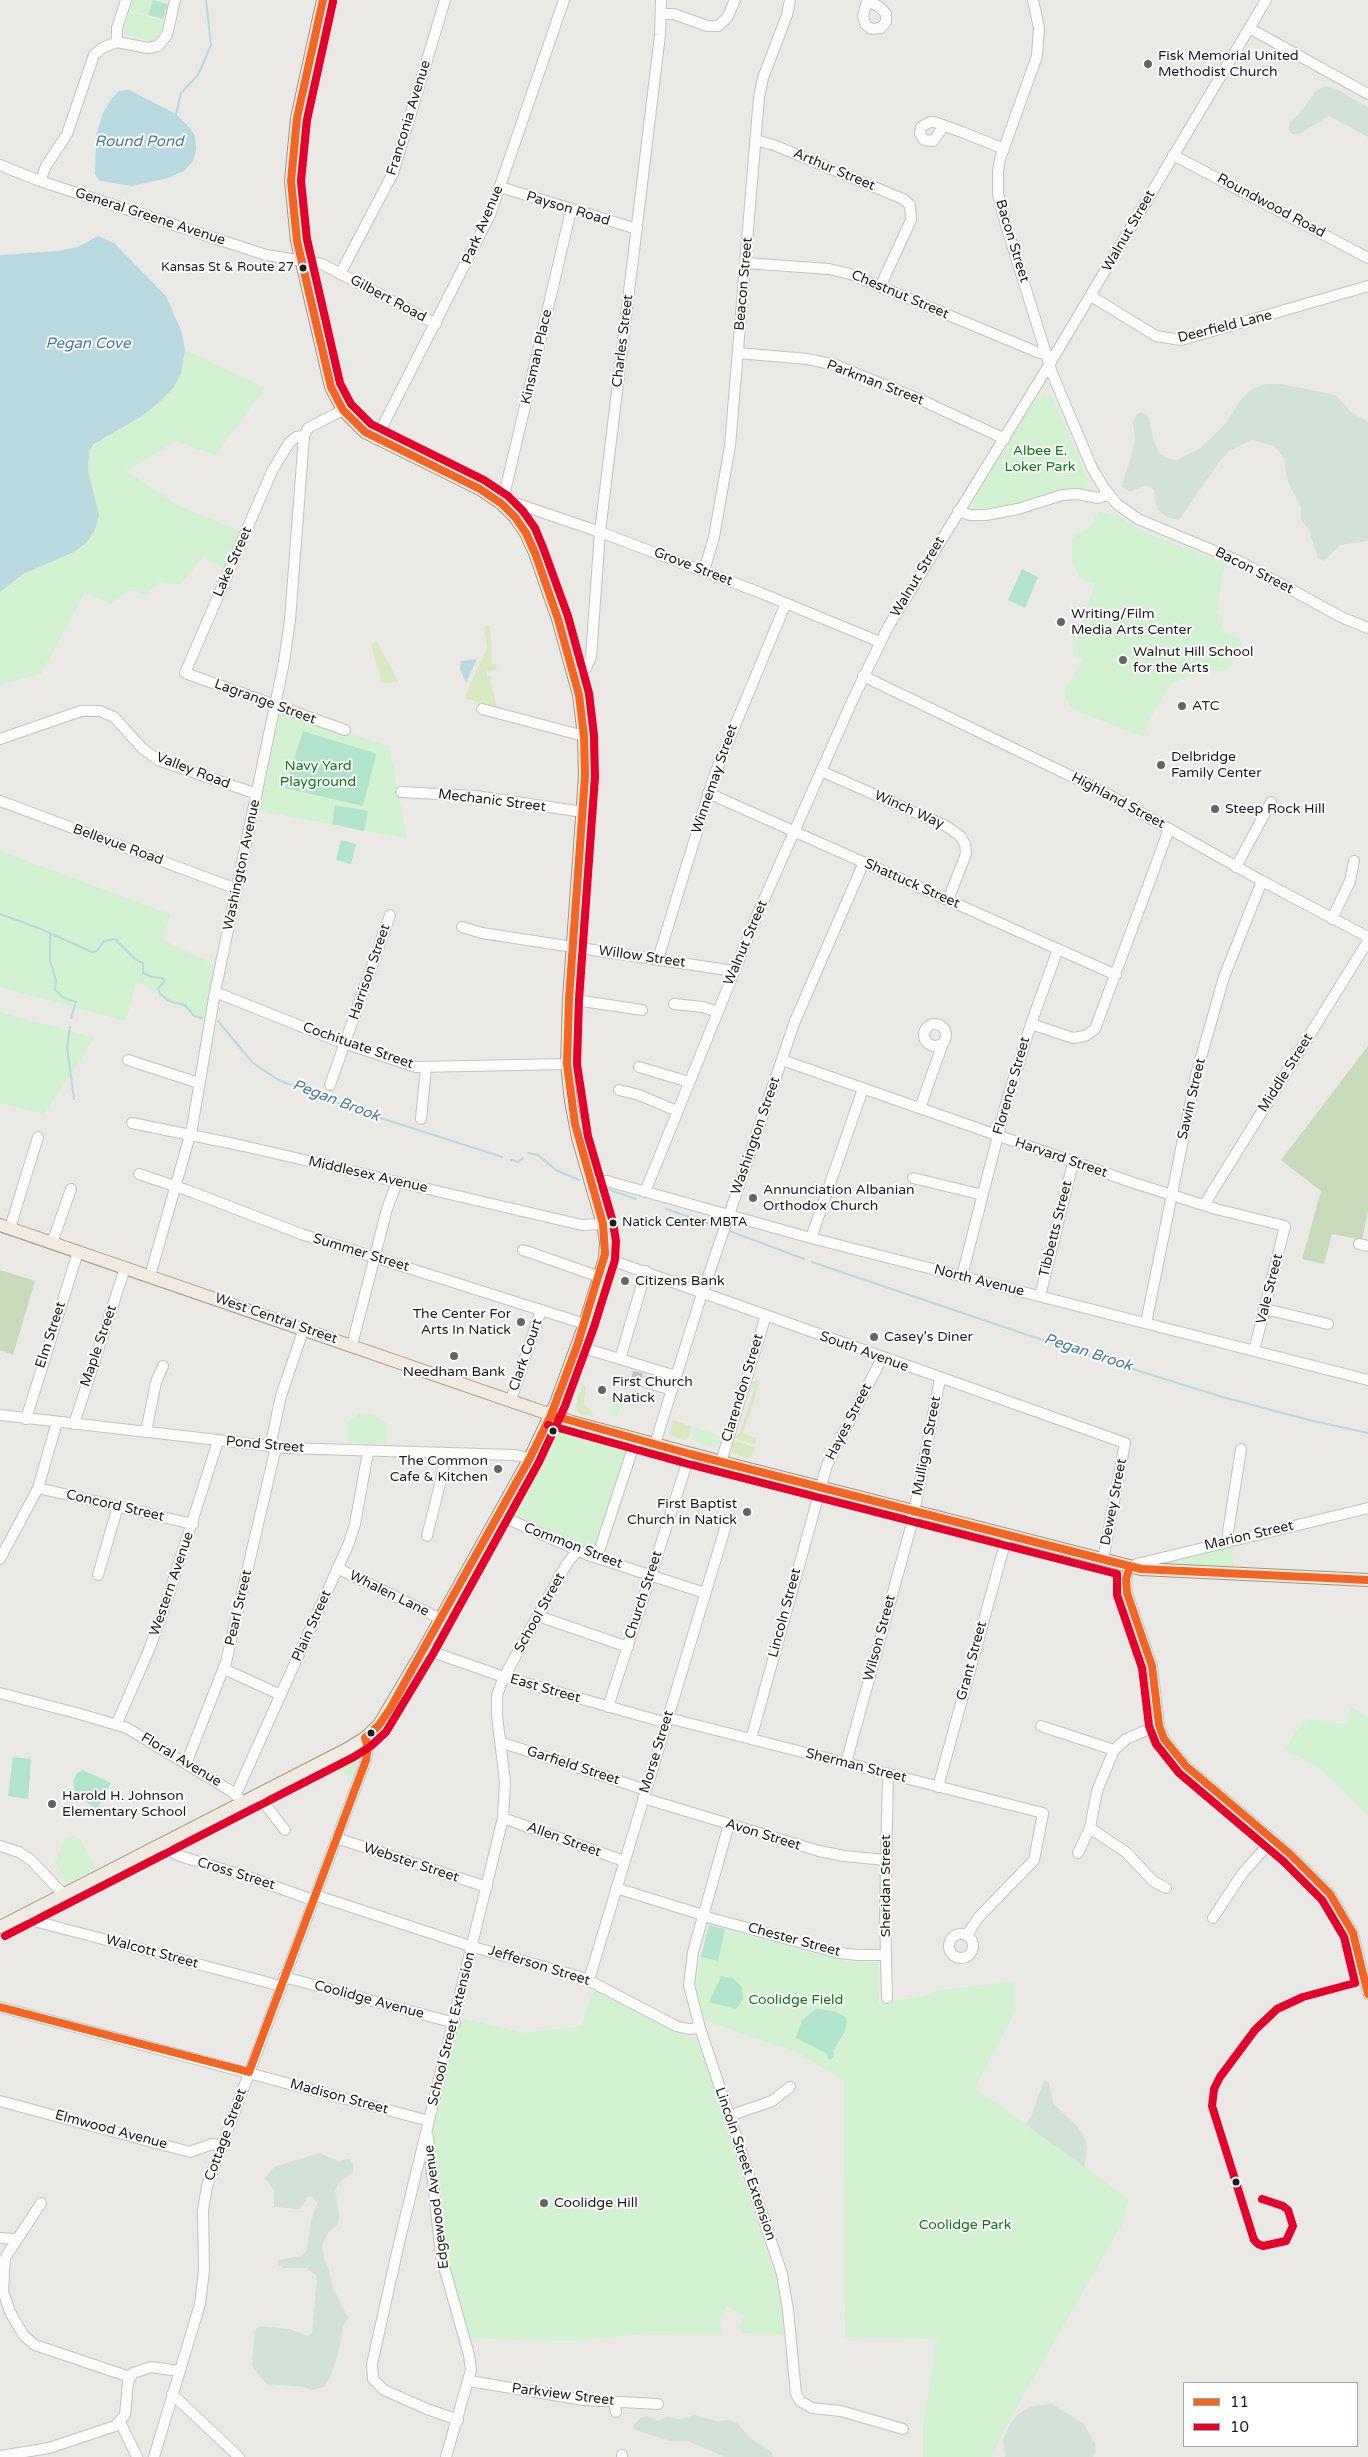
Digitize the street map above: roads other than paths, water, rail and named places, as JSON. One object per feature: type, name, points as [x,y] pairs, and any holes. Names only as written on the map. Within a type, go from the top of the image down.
[{"type":"main road","points":[[0,1927],[163,1843],[239,1798],[257,1794],[366,1738],[379,1725],[390,1709],[499,1515],[551,1415],[585,1324],[605,1258],[602,1220],[575,1124],[568,1064],[569,1000],[583,812],[584,736],[574,675],[553,603],[531,542],[520,524],[502,504],[480,489],[376,439],[358,427],[343,410],[328,380],[301,261],[292,198],[292,155],[298,110],[322,0]]},
{"type":"main road","name":"West Central Street","points":[[5,1227],[304,1328],[551,1415],[820,1488],[1130,1567],[1166,1572],[1368,1580]]},
{"type":"street","points":[[116,42],[117,28],[126,0]]},
{"type":"street","points":[[40,181],[46,166],[66,134],[94,55],[102,48],[116,42],[148,48],[158,46],[167,35],[175,0]]},
{"type":"street","name":"Franconia Avenue","points":[[340,274],[393,173],[445,0]]},
{"type":"street","name":"Park Avenue","points":[[376,439],[481,236],[500,187],[564,0]]},
{"type":"street","name":"Charles Street","points":[[574,675],[586,668],[591,657],[600,532],[662,14],[661,0]]},
{"type":"street","points":[[662,14],[674,14],[707,26],[718,26],[727,18],[735,0]]},
{"type":"street","name":"Beacon Street","points":[[704,571],[714,537],[726,475],[760,88],[787,15],[790,0]]},
{"type":"street","name":"Bacon Street","points":[[1033,0],[1039,36],[1037,56],[1004,149],[997,178],[1000,203],[1049,360],[1060,394],[1086,455],[1109,495],[1138,519],[1241,562],[1340,617],[1368,628]]},
{"type":"street","name":"Walnut Street","points":[[645,1192],[734,971],[821,770],[880,642],[908,591],[1005,438],[1037,385],[1049,360],[1090,296],[1266,0]]},
{"type":"street","points":[[1249,28],[1368,94]]},
{"type":"street","points":[[944,126],[1004,149]]},
{"type":"street","name":"Arthur Street","points":[[755,140],[774,145],[903,199],[910,205],[912,213],[910,220],[880,287]]},
{"type":"street","name":"Roundwood Road","points":[[1174,155],[1368,258]]},
{"type":"street","name":"General Greene Avenue","points":[[0,165],[40,181],[266,255],[301,261]]},
{"type":"street","name":"Payson Road","points":[[500,187],[637,229]]},
{"type":"street","name":"Kinsman Place","points":[[502,504],[571,210]]},
{"type":"street","points":[[301,261],[322,264],[340,274]]},
{"type":"street","name":"Chestnut Street","points":[[746,263],[829,269],[850,274],[1037,352],[1049,360]]},
{"type":"street","name":"Gilbert Road","points":[[340,274],[436,324]]},
{"type":"street","name":"Deerfield Lane","points":[[1090,296],[1156,336],[1181,340],[1368,286]]},
{"type":"street","name":"Parkman Street","points":[[738,353],[807,358],[836,365],[1005,438]]},
{"type":"street","points":[[1037,385],[1051,388],[1060,394]]},
{"type":"street","name":"Lake Street","points":[[185,673],[269,479],[283,452],[293,438],[304,436],[308,428],[343,410]]},
{"type":"street","points":[[283,452],[292,448],[303,448],[304,436]]},
{"type":"street","name":"Washington Avenue","points":[[150,1276],[190,1135],[215,992],[275,705],[289,627],[303,448]]},
{"type":"street","points":[[958,511],[970,515],[986,515],[1069,494],[1098,498],[1109,495]]},
{"type":"street","name":"Grove Street","points":[[502,504],[518,504],[600,532],[786,603],[880,642]]},
{"type":"street","name":"Winnemay Street","points":[[658,960],[708,793],[733,726],[786,603]]},
{"type":"street","name":"Lagrange Street","points":[[185,673],[345,730]]},
{"type":"street","name":"Highland Street","points":[[864,676],[1102,790],[1236,867],[1368,937]]},
{"type":"street","name":"Valley Road","points":[[0,739],[74,713],[87,710],[100,711],[114,717],[142,748],[158,760],[257,794]]},
{"type":"street","points":[[482,710],[584,736]]},
{"type":"street","name":"Winch Way","points":[[821,770],[946,826],[960,836],[966,848],[965,858],[948,900]]},
{"type":"street","name":"Mechanic Street","points":[[401,792],[476,796],[583,812]]},
{"type":"street","name":"Shattuck Street","points":[[708,793],[1116,975]]},
{"type":"street","name":"Bellevue Road","points":[[0,801],[237,888]]},
{"type":"street","points":[[1236,867],[1271,802]]},
{"type":"street","name":"Florence Street","points":[[962,1276],[998,1135],[1031,1024],[1073,1038],[1090,1033],[1098,1024],[1169,829]]},
{"type":"street","points":[[1332,919],[1350,881],[1354,861]]},
{"type":"street","name":"Washington Street","points":[[655,1444],[703,1292],[782,1060],[805,997],[864,862]]},
{"type":"street","name":"Sawin Street","points":[[1146,1323],[1188,1108],[1228,966],[1262,881]]},
{"type":"street","name":"Harrison Street","points":[[330,1085],[390,915]]},
{"type":"street","name":"Willow Street","points":[[462,927],[573,947],[734,971]]},
{"type":"street","name":"Middle Street","points":[[1204,1205],[1368,942]]},
{"type":"street","points":[[1031,1024],[1058,949]]},
{"type":"street","name":"Cochituate Street","points":[[215,992],[345,1043],[412,1066],[568,1064]]},
{"type":"street","points":[[569,1000],[642,1010]]},
{"type":"street","points":[[674,1004],[703,1007],[717,1012]]},
{"type":"street","points":[[920,1108],[943,1043]]},
{"type":"street","points":[[128,1060],[200,1080]]},
{"type":"street","name":"Harvard Street","points":[[782,1060],[1172,1196],[1285,1226]]},
{"type":"street","points":[[420,1119],[426,1067]]},
{"type":"street","points":[[639,1067],[689,1082]]},
{"type":"street","points":[[811,1238],[863,1089]]},
{"type":"street","points":[[619,1090],[640,1095],[677,1111]]},
{"type":"street","name":"Middlesex Avenue","points":[[132,1123],[582,1225],[602,1220]]},
{"type":"street","points":[[5,1227],[38,1137]]},
{"type":"street","name":"Tibbetts Street","points":[[1040,1296],[1073,1163]]},
{"type":"street","name":"Summer Street","points":[[139,1174],[176,1186],[301,1234],[585,1324]]},
{"type":"street","points":[[913,1178],[982,1195]]},
{"type":"street","name":"North Avenue","points":[[591,1183],[603,1180],[811,1238],[1368,1380]]},
{"type":"street","points":[[352,1345],[387,1208],[397,1182]]},
{"type":"street","points":[[52,1243],[71,1189]]},
{"type":"street","name":"Vale Street","points":[[1254,1351],[1285,1226]]},
{"type":"street","points":[[522,1250],[600,1277]]},
{"type":"street","name":"Elm Street","points":[[26,1419],[78,1252]]},
{"type":"street","name":"South Avenue","points":[[605,1258],[940,1379],[1125,1443]]},
{"type":"street","name":"Maple Street","points":[[74,1424],[125,1268]]},
{"type":"street","points":[[620,1359],[646,1272]]},
{"type":"street","points":[[1265,1308],[1328,1324]]},
{"type":"street","name":"Clark Court","points":[[511,1400],[541,1310]]},
{"type":"street","name":"Clarendon Street","points":[[721,1462],[766,1315]]},
{"type":"street","name":"Pearl Street","points":[[186,1764],[224,1669],[273,1447],[281,1396],[304,1328]]},
{"type":"street","points":[[577,1346],[620,1359],[638,1368],[676,1376]]},
{"type":"street","name":"Hayes Street","points":[[820,1488],[833,1450],[882,1358]]},
{"type":"street","points":[[146,1432],[156,1382],[163,1366]]},
{"type":"street","name":"Mulligan Street","points":[[914,1512],[940,1379]]},
{"type":"street","points":[[646,1382],[672,1390]]},
{"type":"street","name":"Pond Street","points":[[0,1415],[273,1447],[368,1452],[514,1455],[530,1458]]},
{"type":"street","points":[[0,1559],[38,1488],[57,1422]]},
{"type":"street","points":[[598,1558],[636,1439]]},
{"type":"street","name":"Western Avenue","points":[[116,1724],[154,1637],[193,1524],[218,1441]]},
{"type":"street","name":"Dewey Street","points":[[1102,1560],[1125,1443]]},
{"type":"street","points":[[1228,1541],[1241,1449]]},
{"type":"street","name":"Plain Street","points":[[239,1798],[355,1524],[368,1452]]},
{"type":"street","points":[[427,1536],[442,1476],[444,1454]]},
{"type":"street","name":"Church Street","points":[[608,1707],[690,1454]]},
{"type":"street","name":"Concord Street","points":[[38,1488],[193,1524]]},
{"type":"street","name":"Lincoln Street","points":[[750,1739],[820,1488]]},
{"type":"street","points":[[98,1575],[118,1506]]},
{"type":"street","name":"Marion Street","points":[[1130,1567],[1228,1541],[1368,1508]]},
{"type":"street","name":"Wilson Street","points":[[846,1763],[914,1512]]},
{"type":"street","name":"Common Street","points":[[499,1515],[578,1551],[705,1593]]},
{"type":"street","name":"Morse Street","points":[[589,1980],[726,1525]]},
{"type":"street","name":"Grant Street","points":[[938,1787],[1006,1536]]},
{"type":"street","name":"School Street","points":[[504,1677],[566,1565],[578,1551]]},
{"type":"street","points":[[1130,1567],[1126,1579],[1128,1593],[1152,1666],[1159,1725],[1164,1739],[1179,1758],[1323,1885],[1343,1913],[1356,1942],[1368,1994]]},
{"type":"street","name":"Whalen Lane","points":[[338,1568],[441,1619]]},
{"type":"street","points":[[538,1616],[628,1647]]},
{"type":"street","name":"East Street","points":[[424,1649],[504,1677],[608,1707],[667,1721]]},
{"type":"street","points":[[224,1669],[281,1695]]},
{"type":"street","name":"School Street Extension","points":[[458,2420],[384,2390],[373,2379],[372,2364],[503,1818],[505,1780],[496,1701],[504,1677]]},
{"type":"street","name":"Floral Avenue","points":[[0,1694],[116,1724],[132,1731],[239,1798]]},
{"type":"street","name":"Sherman Street","points":[[667,1721],[750,1739],[1044,1813],[1034,1860],[978,1918],[967,1935]]},
{"type":"street","points":[[1078,1853],[1090,1828],[1097,1791],[1114,1750],[1126,1739],[1159,1725]]},
{"type":"street","points":[[1041,1726],[1114,1750]]},
{"type":"street","name":"Cottage Street","points":[[154,2457],[202,2292],[204,2270],[203,2210],[208,2186],[282,1982],[367,1757],[368,1747],[366,1738]]},
{"type":"street","name":"Garfield Street","points":[[500,1742],[645,1794]]},
{"type":"street","name":"Sheridan Street","points":[[887,1998],[886,1860],[888,1774]]},
{"type":"street","points":[[257,1794],[285,1830]]},
{"type":"street","name":"Avon Street","points":[[645,1794],[729,1824],[831,1854],[886,1860]]},
{"type":"street","name":"Allen Street","points":[[503,1818],[624,1861]]},
{"type":"street","name":"Lincoln Street Extension","points":[[729,1824],[703,1915],[689,1977],[692,2001],[700,2028],[782,2274],[788,2310],[797,2398],[812,2408],[841,2411],[904,2429]]},
{"type":"street","points":[[1090,1828],[1127,1853],[1153,1881],[1166,1888]]},
{"type":"street","name":"Webster Street","points":[[336,1838],[487,1888]]},
{"type":"street","points":[[1213,1918],[1242,1874],[1273,1839]]},
{"type":"street","name":"Cross Street","points":[[163,1843],[169,1851],[180,1856],[314,1897]]},
{"type":"street","points":[[0,1846],[19,1852],[31,1860],[63,1894]]},
{"type":"street","name":"Chester Street","points":[[616,1888],[703,1915],[839,1953],[864,1956],[886,1955]]},
{"type":"street","name":"Jefferson Street","points":[[314,1897],[473,1947],[589,1980],[676,2026],[689,2029],[700,2028]]},
{"type":"street","name":"Walcott Street","points":[[26,1913],[38,1922],[282,1982]]},
{"type":"street","name":"Coolidge Avenue","points":[[282,1982],[455,2023]]},
{"type":"street","name":"Madison Street","points":[[0,2007],[249,2072],[428,2125]]},
{"type":"street","points":[[729,2116],[772,2101],[790,2087]]},
{"type":"street","name":"Elmwood Avenue","points":[[0,2101],[190,2152],[212,2144],[222,2146]]},
{"type":"street","name":"Edgewood Avenue","points":[[428,2125],[440,2256],[469,2355],[469,2381],[446,2457]]},
{"type":"street","points":[[41,2203],[5,2258],[2,2283],[4,2297],[20,2330],[29,2341],[42,2349],[130,2377]]},
{"type":"street","points":[[0,2238],[16,2239]]},
{"type":"street","points":[[0,2247],[5,2258]]},
{"type":"street","points":[[0,2456],[49,2448],[110,2428],[120,2422],[125,2415],[130,2377],[136,2370],[151,2367],[179,2371]]},
{"type":"street","name":"Parkview Street","points":[[469,2381],[615,2407],[658,2404]]},
{"type":"street","points":[[172,2394],[239,2457]]},
{"type":"street","points":[[120,2422],[137,2457]]},
{"type":"water","name":"Round Pond","points":[[129,90],[176,114],[190,128],[195,136],[196,149],[193,161],[184,171],[168,178],[132,186],[100,181],[95,174],[96,135],[103,113],[112,98],[119,91]]},
{"type":"water","name":"Pegan Cove","points":[[98,236],[114,243],[166,296],[182,333],[185,350],[181,374],[173,388],[160,401],[142,416],[94,444],[89,451],[88,471],[99,515],[95,530],[87,542],[74,552],[23,574],[0,592],[0,255],[57,251],[78,247]]},
{"type":"water","points":[[477,659],[466,683],[460,669],[461,661]]},
{"type":"waterway","points":[[176,114],[181,93],[198,75],[211,45],[206,0]]},
{"type":"waterway","name":"Pegan Brook","points":[[0,914],[36,927],[92,952],[97,951],[104,941],[115,939],[135,959],[143,963],[143,973],[152,977],[163,978],[164,982],[158,988],[160,994],[169,1001],[185,1005],[194,1016],[202,1018]]},
{"type":"waterway","points":[[50,935],[50,961],[56,980],[55,990],[64,998],[76,1002],[71,1018]]},
{"type":"waterway","name":"Pegan Brook","points":[[218,1021],[253,1063],[277,1079],[288,1084],[302,1086],[310,1093],[356,1110],[502,1157]]},
{"type":"waterway","points":[[70,1027],[67,1047],[74,1099]]},
{"type":"waterway","name":"Pegan Brook","points":[[528,1153],[538,1155],[556,1170],[579,1180]]},
{"type":"waterway","name":"Pegan Brook","points":[[511,1160],[518,1162],[523,1158]]},
{"type":"waterway","name":"Pegan Brook","points":[[604,1188],[636,1199]]},
{"type":"waterway","name":"Pegan Brook","points":[[666,1209],[720,1227]]},
{"type":"waterway","name":"Pegan Brook","points":[[727,1230],[804,1259]]},
{"type":"waterway","name":"Pegan Brook","points":[[812,1262],[1069,1349],[1219,1396],[1309,1420],[1368,1433]]},
{"type":"tunnel","points":[[638,1372],[636,1380],[646,1382]]},
{"type":"place","name":"Fisk Memorial United Methodist Church","points":[[1148,64]]},
{"type":"place","name":"Kansas St & Route 27","points":[[303,268]]},
{"type":"place","name":"Writing/Film Media Arts Center","points":[[1061,622]]},
{"type":"place","name":"Walnut Hill School for the Arts","points":[[1123,660]]},
{"type":"place","name":"ATC","points":[[1182,706]]},
{"type":"place","name":"Delbridge Family Center","points":[[1161,765]]},
{"type":"place","name":"Steep Rock Hill","points":[[1215,809]]},
{"type":"place","name":"Annunciation Albanian Orthodox Church","points":[[753,1198]]},
{"type":"place","name":"Natick Center MBTA","points":[[613,1223]]},
{"type":"place","name":"Citizens Bank","points":[[625,1281]]},
{"type":"place","name":"The Center For Arts In Natick","points":[[521,1322]]},
{"type":"place","name":"Casey's Diner","points":[[874,1337]]},
{"type":"place","name":"Needham Bank","points":[[454,1356]]},
{"type":"place","name":"First Church Natick","points":[[602,1390]]},
{"type":"place","name":"The Common Cafe & Kitchen","points":[[498,1469]]},
{"type":"place","name":"First Baptist Church in Natick","points":[[747,1512]]},
{"type":"place","name":"Harold H. Johnson Elementary School","points":[[52,1804]]},
{"type":"place","name":"Coolidge Hill","points":[[544,2203]]},
{"type":"park label","name":"Albee E. Loker Park","points":[[1040,460]]},
{"type":"park label","name":"Navy Yard Playground","points":[[318,774]]},
{"type":"park label","name":"Coolidge Field","points":[[796,2000]]},
{"type":"park label","name":"Coolidge Park","points":[[965,2225]]}]
